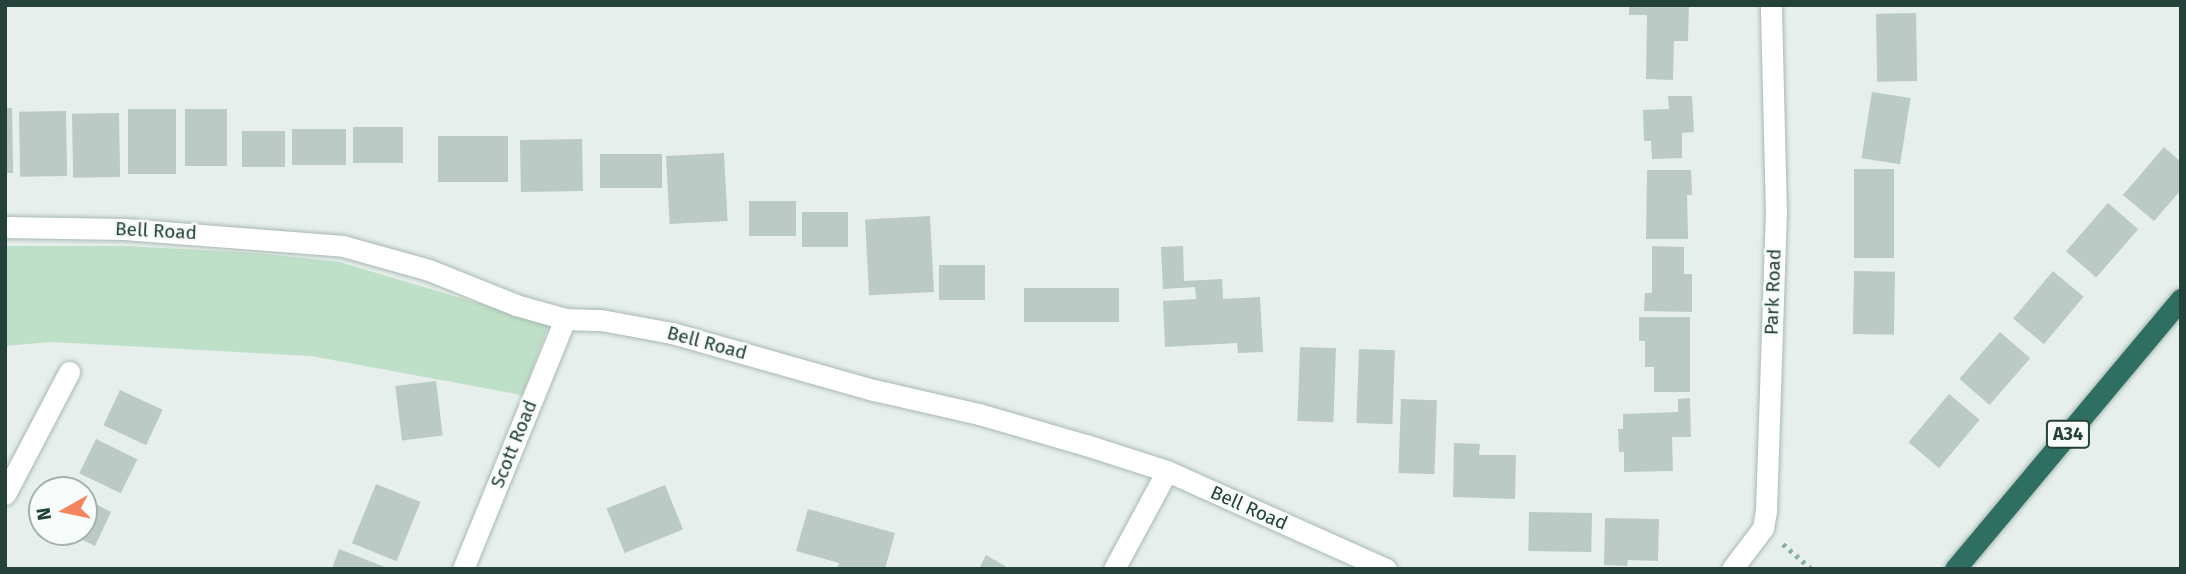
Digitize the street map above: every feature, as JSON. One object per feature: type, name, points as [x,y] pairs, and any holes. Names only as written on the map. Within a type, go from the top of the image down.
[{"type":"highway","name":"A34","points":[[1955,569],[2181,299]]},
{"type":"street","name":"Park Road","points":[[1763,528],[1776,214],[1771,5]]},
{"type":"street","name":"Bell Road","points":[[5,227],[124,229],[262,237],[343,246],[429,271],[516,305],[565,319],[601,320],[672,332],[874,390],[979,414],[1167,471],[1386,569]]},
{"type":"street","name":"Scott Road","points":[[463,569],[565,319]]},
{"type":"street","points":[[5,494],[69,372]]},
{"type":"street","points":[[1114,569],[1167,471]]},
{"type":"street","points":[[1732,569],[1763,528]]},
{"type":"path","points":[[1763,528],[1812,569]]},
{"type":"green space","points":[[6,246],[127,246],[258,253],[339,262],[549,324],[522,395],[311,356],[51,342],[5,346]]},
{"type":"building","points":[[1629,5],[1689,5],[1688,41],[1674,41],[1673,80],[1646,79],[1647,15],[1629,15]]},
{"type":"building","points":[[1916,13],[1917,81],[1877,82],[1876,14]]},
{"type":"building","points":[[1872,92],[1911,98],[1900,164],[1862,158]]},
{"type":"building","points":[[1668,96],[1692,96],[1694,132],[1682,133],[1682,158],[1652,159],[1651,141],[1644,141],[1643,110],[1669,109]]},
{"type":"building","points":[[5,108],[12,108],[13,173],[6,173]]},
{"type":"building","points":[[128,109],[176,109],[176,174],[128,174]]},
{"type":"building","points":[[185,109],[227,109],[227,166],[185,166]]},
{"type":"building","points":[[66,111],[67,176],[20,177],[19,112]]},
{"type":"building","points":[[119,113],[120,177],[73,178],[72,114]]},
{"type":"building","points":[[353,127],[403,127],[403,163],[353,163]]},
{"type":"building","points":[[292,129],[346,129],[346,165],[292,165]]},
{"type":"building","points":[[242,131],[285,131],[285,167],[242,167]]},
{"type":"building","points":[[438,136],[508,136],[508,182],[438,182]]},
{"type":"building","points":[[582,139],[583,191],[521,192],[520,140]]},
{"type":"building","points":[[2164,147],[2181,162],[2181,190],[2154,221],[2123,195]]},
{"type":"building","points":[[724,153],[728,221],[670,224],[666,156]]},
{"type":"building","points":[[600,154],[662,154],[662,188],[600,188]]},
{"type":"building","points":[[1854,169],[1894,169],[1894,258],[1854,258]]},
{"type":"building","points":[[1647,170],[1691,170],[1692,195],[1687,195],[1688,239],[1646,239]]},
{"type":"building","points":[[749,201],[796,201],[796,236],[749,236]]},
{"type":"building","points":[[2108,203],[2138,229],[2096,278],[2066,251]]},
{"type":"building","points":[[802,212],[848,212],[848,247],[802,247]]},
{"type":"building","points":[[930,216],[934,292],[869,295],[865,219]]},
{"type":"building","points":[[1183,246],[1184,281],[1222,279],[1223,299],[1260,297],[1263,352],[1238,353],[1237,343],[1165,347],[1163,301],[1196,299],[1195,287],[1163,289],[1161,247]]},
{"type":"building","points":[[1652,246],[1684,247],[1684,274],[1692,274],[1692,312],[1644,311],[1645,293],[1652,293]]},
{"type":"building","points":[[939,265],[985,265],[985,300],[939,300]]},
{"type":"building","points":[[1854,271],[1895,272],[1894,335],[1853,334]]},
{"type":"building","points":[[2053,271],[2084,297],[2044,344],[2013,318]]},
{"type":"building","points":[[1024,288],[1119,288],[1119,322],[1024,322]]},
{"type":"building","points":[[1639,317],[1690,317],[1690,392],[1654,392],[1654,367],[1645,367],[1645,341],[1639,341]]},
{"type":"building","points":[[2000,332],[2030,358],[1990,405],[1959,379]]},
{"type":"building","points":[[1300,347],[1336,348],[1333,422],[1297,421]]},
{"type":"building","points":[[1359,349],[1395,350],[1392,424],[1356,423]]},
{"type":"building","points":[[436,381],[443,436],[402,441],[395,386]]},
{"type":"building","points":[[120,390],[163,410],[146,445],[104,425]]},
{"type":"building","points":[[1949,394],[1980,420],[1939,468],[1909,442]]},
{"type":"building","points":[[1690,398],[1691,437],[1672,437],[1673,471],[1624,472],[1624,452],[1619,452],[1618,429],[1623,429],[1623,414],[1678,412],[1678,399]]},
{"type":"building","points":[[1401,399],[1437,400],[1434,474],[1398,473]]},
{"type":"building","points":[[96,439],[137,459],[121,493],[98,482],[98,476],[79,473]]},
{"type":"building","points":[[1454,443],[1480,444],[1479,455],[1516,455],[1515,499],[1453,497]]},
{"type":"building","points":[[376,484],[421,502],[397,561],[352,543]]},
{"type":"building","points":[[665,485],[683,530],[625,553],[607,509]]},
{"type":"building","points":[[98,505],[111,512],[98,540]]},
{"type":"building","points":[[808,509],[895,533],[885,569],[837,569],[839,563],[796,551]]},
{"type":"building","points":[[1529,512],[1592,513],[1591,552],[1528,551]]},
{"type":"building","points":[[1605,518],[1659,519],[1658,561],[1628,560],[1627,566],[1604,565]]},
{"type":"building","points":[[339,549],[390,569],[332,569]]},
{"type":"building","points":[[986,555],[1010,569],[979,569]]}]
